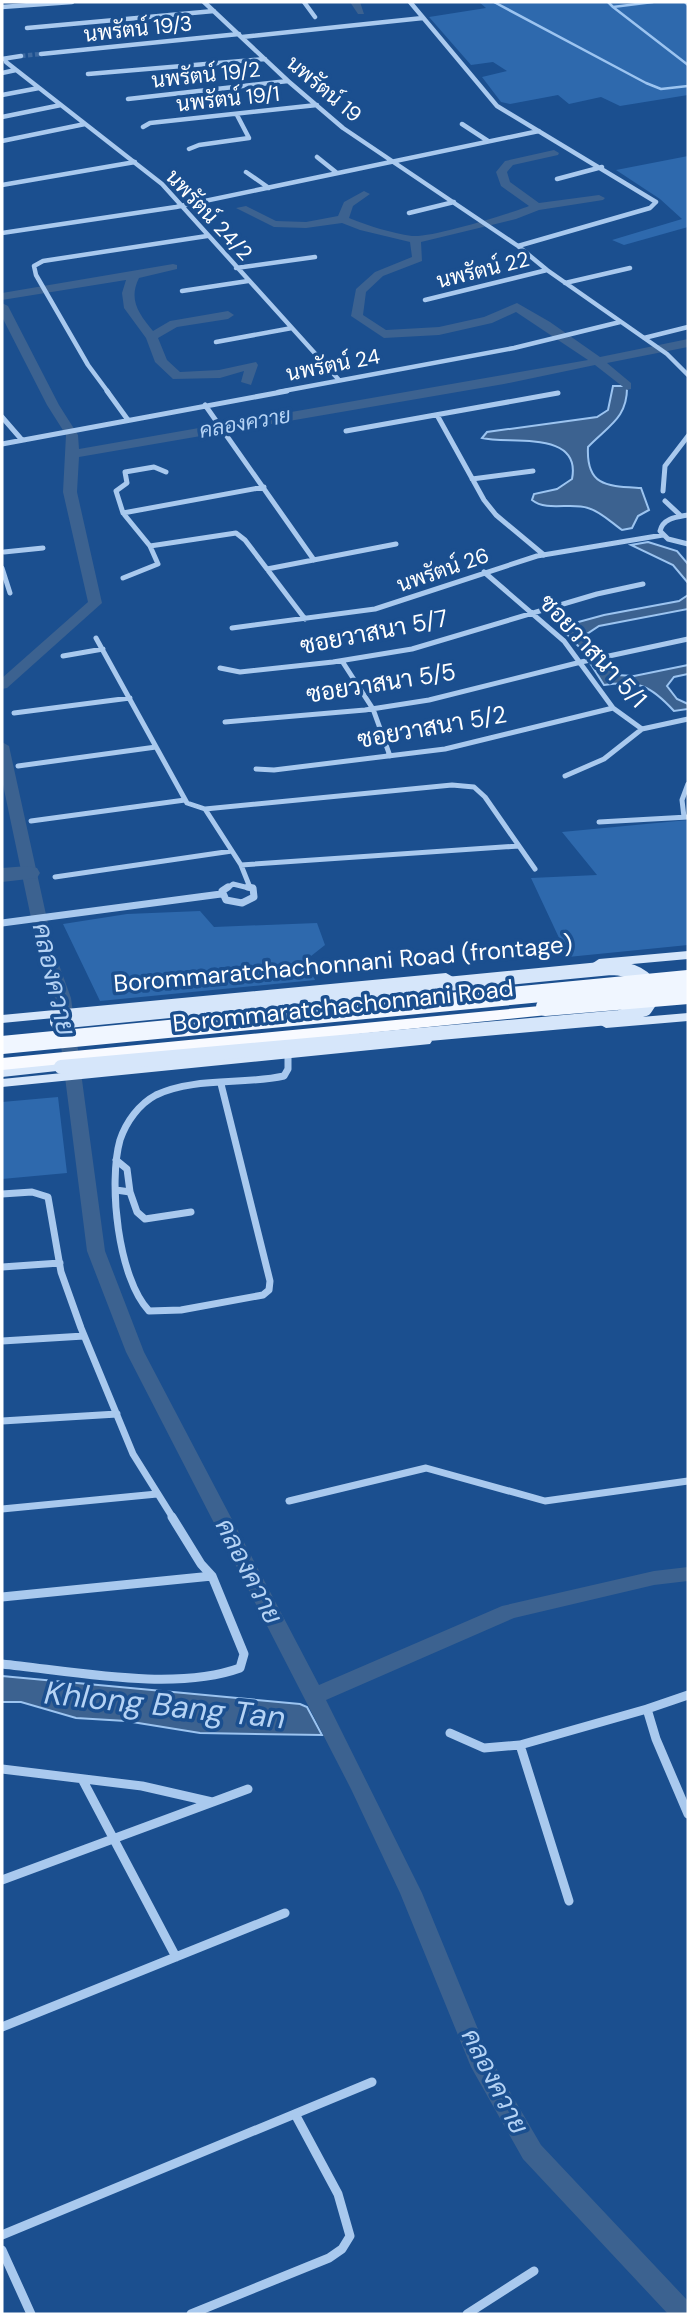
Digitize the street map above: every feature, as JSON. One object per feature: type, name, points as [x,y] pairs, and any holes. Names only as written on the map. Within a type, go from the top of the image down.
[{"type":"highway","name":"Borommaratchachonnani Road","points":[[2,1038],[58,1023],[688,972]]},
{"type":"highway","name":"Borommaratchachonnani Road","points":[[2,1064],[61,1068],[108,1054],[688,995]]},
{"type":"main road","name":"Borommaratchachonnani Road (frontage)","points":[[105,1019],[688,955]]},
{"type":"main road","points":[[2,1027],[611,968],[637,972],[653,985],[655,994],[645,1009],[620,1017],[2,1073]]},
{"type":"main road","points":[[2,1045],[688,979]]},
{"type":"main road","points":[[2,1057],[688,995]]},
{"type":"main road","points":[[2,1083],[61,1068],[111,1073],[688,1017]]},
{"type":"main road","points":[[2,1020],[58,1023]]},
{"type":"street","points":[[2,7],[72,2]]},
{"type":"street","name":"นพรัตน์ 19","points":[[204,2],[288,81],[343,128],[518,246],[547,270],[667,354],[688,375]]},
{"type":"street","points":[[304,2],[316,18]]},
{"type":"street","points":[[410,2],[491,100],[653,198],[654,204],[518,246]]},
{"type":"street","points":[[27,28],[214,11]]},
{"type":"street","name":"นพรัตน์ 19/3","points":[[41,54],[423,18]]},
{"type":"street","points":[[4,61],[21,56]]},
{"type":"street","points":[[88,74],[123,74],[265,59]]},
{"type":"street","name":"นพรัตน์ 24/2","points":[[4,61],[162,184],[340,380]]},
{"type":"street","points":[[2,73],[16,70]]},
{"type":"street","name":"นพรัตน์ 19/2","points":[[128,99],[288,81]]},
{"type":"street","points":[[2,95],[39,88]]},
{"type":"street","points":[[2,117],[61,105]]},
{"type":"street","name":"นพรัตน์ 19/1","points":[[143,127],[150,123],[317,105]]},
{"type":"street","points":[[189,149],[199,145],[249,138],[237,115]]},
{"type":"street","points":[[2,141],[85,124]]},
{"type":"street","points":[[462,124],[488,142]]},
{"type":"street","points":[[2,233],[181,206],[539,131]]},
{"type":"street","points":[[317,157],[337,173]]},
{"type":"street","points":[[2,186],[135,162]]},
{"type":"street","points":[[556,179],[602,167]]},
{"type":"street","points":[[246,172],[269,188]]},
{"type":"street","points":[[409,213],[454,202]]},
{"type":"street","points":[[128,420],[88,365],[43,287],[34,266],[43,261],[207,236]]},
{"type":"street","points":[[236,268],[315,257]]},
{"type":"street","points":[[565,283],[630,268]]},
{"type":"street","name":"นพรัตน์ 22","points":[[425,300],[547,270]]},
{"type":"street","points":[[182,291],[248,281]]},
{"type":"street","name":"นพรัตน์ 24","points":[[2,444],[547,341],[620,322]]},
{"type":"street","points":[[644,338],[688,327]]},
{"type":"street","points":[[216,342],[292,328]]},
{"type":"street","points":[[346,431],[558,393]]},
{"type":"street","points":[[205,405],[314,560]]},
{"type":"street","points":[[437,415],[496,515],[544,555]]},
{"type":"street","points":[[2,417],[22,440]]},
{"type":"street","points":[[663,491],[661,478],[664,463],[688,436]]},
{"type":"street","points":[[123,578],[158,564],[150,546],[123,513],[116,494],[127,482],[124,473],[155,467],[166,472]]},
{"type":"street","points":[[472,478],[533,471]]},
{"type":"street","points":[[123,513],[264,487]]},
{"type":"street","points":[[665,501],[681,516]]},
{"type":"street","points":[[687,545],[663,535],[661,526],[664,522],[688,515]]},
{"type":"street","points":[[150,546],[236,533],[245,540],[305,619]]},
{"type":"street","name":"นพรัตน์ 26","points":[[232,628],[375,609],[544,555],[663,535]]},
{"type":"street","points":[[2,543],[3,553],[43,548]]},
{"type":"street","points":[[267,569],[396,544]]},
{"type":"street","points":[[2,568],[10,593]]},
{"type":"street","name":"ซอยวาสนา 5/1","points":[[484,572],[564,641],[613,708],[642,729]]},
{"type":"street","name":"ซอยวาสนา 5/7","points":[[220,668],[240,673],[342,661],[436,643],[533,612],[643,584]]},
{"type":"street","points":[[96,638],[185,800],[191,806],[205,809],[452,785],[474,787],[485,797],[535,869]]},
{"type":"street","name":"ซอยวาสนา 5/5","points":[[225,722],[373,709],[429,700],[581,662],[688,639]]},
{"type":"street","points":[[63,656],[103,649]]},
{"type":"street","points":[[342,661],[373,709],[390,756]]},
{"type":"street","points":[[14,713],[130,698]]},
{"type":"street","name":"ซอยวาสนา 5/2","points":[[256,769],[274,771],[482,741],[613,708]]},
{"type":"street","points":[[565,776],[604,760],[642,729],[688,719]]},
{"type":"street","points":[[18,766],[156,747]]},
{"type":"street","points":[[599,821],[686,817],[680,805],[688,784]]},
{"type":"street","points":[[30,821],[185,800]]},
{"type":"street","points":[[205,809],[256,894],[247,901],[231,902],[221,894]]},
{"type":"street","points":[[241,865],[519,846]]},
{"type":"street","points":[[55,877],[232,851]]},
{"type":"street","points":[[4,923],[221,894],[228,886],[249,886]]},
{"type":"street","points":[[221,1084],[270,1281],[269,1290],[263,1295],[181,1310],[149,1311],[138,1302],[125,1256],[116,1189],[116,1160],[124,1128],[139,1105],[154,1095],[177,1088],[284,1076],[288,1069],[288,1055]]},
{"type":"street","points":[[116,1160],[126,1165],[129,1170],[130,1192],[137,1212],[145,1219],[191,1212]]},
{"type":"street","points":[[116,1189],[130,1192]]},
{"type":"street","points":[[2,1194],[34,1192],[48,1197],[60,1263],[84,1336],[133,1454],[212,1576],[243,1648],[242,1662],[234,1672],[210,1677],[174,1679],[2,1664]]},
{"type":"street","points":[[2,1267],[60,1263]]},
{"type":"street","points":[[2,1341],[84,1336]]},
{"type":"street","points":[[2,1421],[117,1414]]},
{"type":"street","points":[[289,1501],[426,1468],[545,1501],[688,1481]]},
{"type":"street","points":[[2,1509],[157,1494]]},
{"type":"street","points":[[2,1597],[212,1576]]},
{"type":"street","points":[[450,1733],[477,1748],[492,1750],[520,1745],[688,1695]]},
{"type":"street","points":[[647,1709],[656,1740],[688,1814]]},
{"type":"street","points":[[520,1745],[569,1901]]},
{"type":"street","points":[[2,1769],[176,1792],[212,1802]]},
{"type":"street","points":[[82,1779],[176,1956]]},
{"type":"street","points":[[2,1880],[248,1789]]},
{"type":"street","points":[[2,2027],[285,1913]]},
{"type":"street","points":[[2,2235],[372,2081]]},
{"type":"street","points":[[191,2314],[329,2258],[342,2249],[350,2236],[338,2194],[295,2114]]},
{"type":"street","points":[[2,2250],[31,2314]]},
{"type":"street","points":[[467,2314],[534,2271]]},
{"type":"shaded area","points":[[479,2],[688,2],[688,95],[620,106],[601,97],[569,104],[558,95],[510,104],[501,102],[482,77],[507,71],[493,62],[471,65],[429,17],[486,8]]},
{"type":"shaded area","points":[[688,156],[688,227],[624,245],[612,240],[682,219],[660,199],[616,170]]},
{"type":"shaded area","points":[[688,820],[688,945],[568,957],[531,878],[597,875],[562,832]]},
{"type":"shaded area","points":[[200,911],[214,927],[317,923],[325,945],[306,960],[315,980],[100,1001],[63,924],[127,914]]},
{"type":"shaded area","points":[[58,1097],[67,1173],[2,1179],[2,1102]]},
{"type":"water","points":[[613,386],[627,386],[624,406],[615,421],[588,447],[588,460],[595,477],[601,482],[641,488],[649,510],[638,516],[632,528],[622,530],[588,508],[538,504],[532,500],[534,494],[557,489],[572,479],[572,463],[566,452],[540,442],[482,438],[487,432],[597,417],[608,410]]},
{"type":"water","points":[[648,542],[677,551],[688,564],[688,583],[673,565],[631,545]]},
{"type":"water","points":[[688,595],[688,609],[599,626],[587,634],[593,649],[583,651],[560,627],[604,615],[679,601]]},
{"type":"water","points":[[602,661],[617,675],[634,676],[688,665],[688,674],[674,677],[667,686],[677,699],[688,704],[688,709],[674,711],[651,690],[635,684],[604,685],[590,663]]},
{"type":"water","name":"Khlong Bang Tan","points":[[2,1676],[300,1704],[307,1707],[322,1735],[200,1733],[126,1721],[76,1718],[21,1702],[2,1702]]},
{"type":"waterway","points":[[355,2],[361,12]]},
{"type":"waterway","points":[[494,2],[646,83],[661,89],[688,86]]},
{"type":"waterway","points":[[608,2],[613,7]]},
{"type":"waterway","points":[[613,7],[653,2]]},
{"type":"waterway","points":[[685,2],[688,5]]},
{"type":"waterway","points":[[613,7],[688,65]]},
{"type":"waterway","points":[[537,207],[505,184],[501,172],[509,163],[554,153]]},
{"type":"waterway","points":[[343,219],[348,204],[364,194]]},
{"type":"waterway","points":[[537,207],[599,198]]},
{"type":"waterway","points":[[415,240],[512,217],[537,207]]},
{"type":"waterway","points":[[242,208],[274,224],[306,225],[343,219]]},
{"type":"waterway","points":[[343,219],[364,228],[415,240]]},
{"type":"waterway","points":[[415,240],[418,259],[379,274],[360,291],[357,316],[384,334],[439,331],[488,320],[517,307],[597,361]]},
{"type":"waterway","points":[[134,275],[173,267]]},
{"type":"waterway","points":[[2,297],[134,275]]},
{"type":"waterway","points":[[134,275],[128,293],[130,308],[152,337]]},
{"type":"waterway","points":[[2,306],[53,405],[72,435],[73,454]]},
{"type":"waterway","points":[[152,337],[174,324],[228,315]]},
{"type":"waterway","points":[[152,337],[161,362],[177,376],[220,374],[252,365],[247,382]]},
{"type":"waterway","name":"คลองควาย","points":[[597,361],[688,343]]},
{"type":"waterway","name":"คลองควาย","points":[[73,454],[504,380],[597,361]]},
{"type":"waterway","points":[[597,361],[627,386]]},
{"type":"waterway","name":"คลองควาย","points":[[2,685],[95,603],[70,492],[73,454]]},
{"type":"waterway","name":"คลองควาย","points":[[2,746],[46,951],[63,998],[96,1251],[135,1352],[362,1789],[411,1893],[479,2060],[532,2152],[684,2314]]},
{"type":"waterway","points":[[2,875],[28,873]]},
{"type":"waterway","points":[[314,1696],[509,1611],[654,1578],[688,1574]]},
{"type":"tunnel","points":[[21,56],[41,54]]}]
